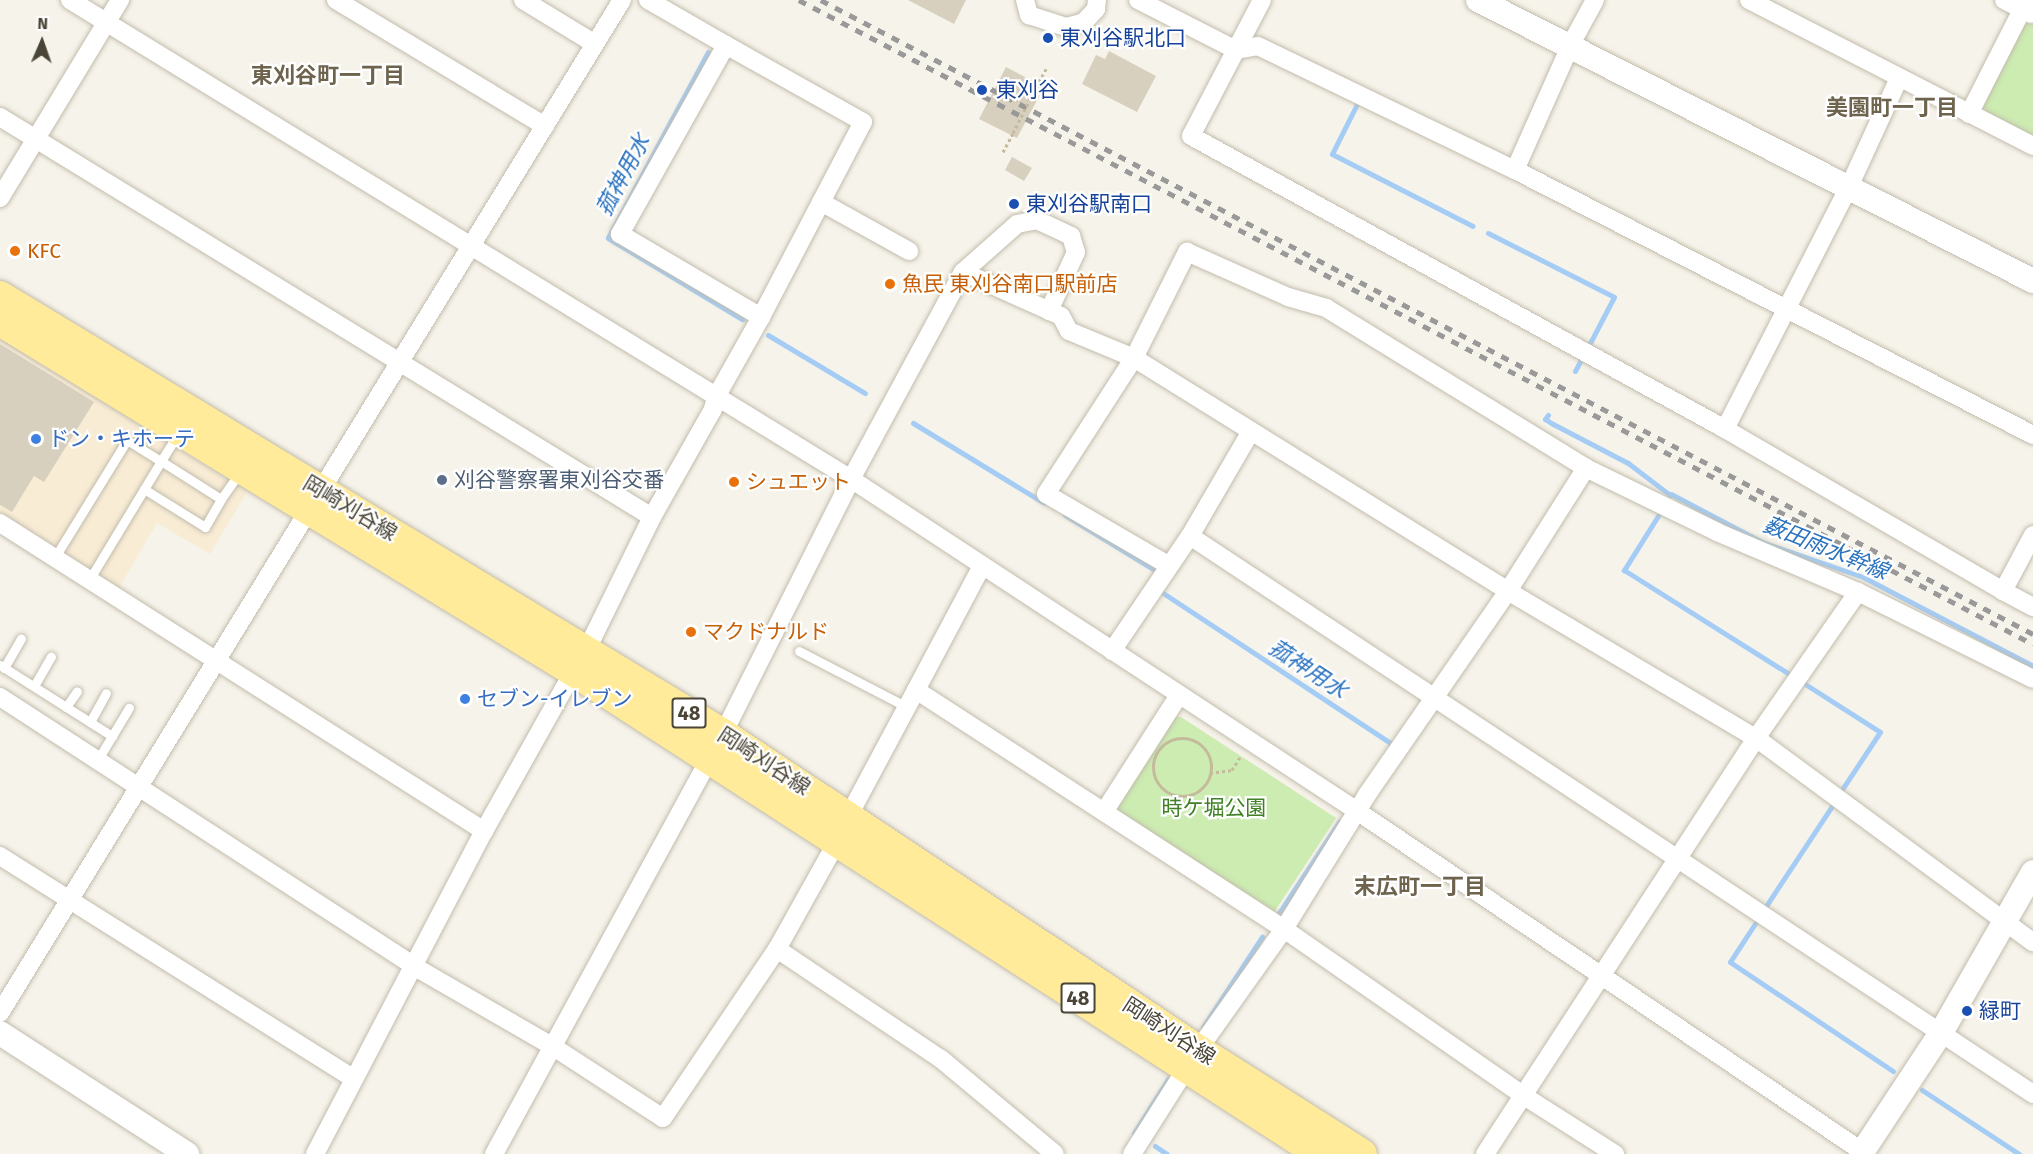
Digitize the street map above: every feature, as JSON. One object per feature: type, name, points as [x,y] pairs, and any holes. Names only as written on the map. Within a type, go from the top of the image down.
[{"type":"main road","name":"岡崎刈谷線","points":[[0,296],[314,500],[578,660],[843,828],[1192,1060],[1320,1154]]},
{"type":"main road","name":"岡崎刈谷線","points":[[0,321],[242,468],[314,500]]},
{"type":"main road","name":"岡崎刈谷線","points":[[1192,1060],[1362,1154]]},
{"type":"street","points":[[70,0],[851,479],[1358,811],[1601,978],[1864,1153],[2006,925],[2033,872]]},
{"type":"street","points":[[0,198],[120,0]]},
{"type":"street","points":[[336,0],[545,126]]},
{"type":"street","points":[[523,0],[595,44]]},
{"type":"street","points":[[0,1013],[71,902],[314,500],[622,0]]},
{"type":"street","points":[[315,1154],[352,1078],[415,967],[484,831],[578,660],[593,637],[652,517],[761,317],[863,122],[648,0]]},
{"type":"street","points":[[1025,0],[1029,15],[1067,27],[1084,22],[1096,9],[1097,0]]},
{"type":"street","points":[[1138,0],[1236,50],[1258,46],[1515,170],[1786,306],[2033,435]]},
{"type":"street","points":[[1262,0],[1191,136],[1725,429],[2033,607]]},
{"type":"street","points":[[1478,0],[1571,44],[1848,189],[2033,281]]},
{"type":"street","points":[[1515,170],[1571,44],[1595,0]]},
{"type":"street","points":[[1749,0],[2033,146]]},
{"type":"street","points":[[1969,114],[2027,8],[2004,0]]},
{"type":"street","points":[[726,45],[620,234],[761,317]]},
{"type":"street","points":[[1725,429],[1786,306],[1848,189],[1899,78]]},
{"type":"street","points":[[0,117],[400,360],[652,517]]},
{"type":"street","points":[[821,202],[909,251]]},
{"type":"street","points":[[494,1154],[716,746],[851,479],[963,272],[1017,224],[1037,220],[1071,236],[1076,252],[1049,311]]},
{"type":"street","points":[[1168,565],[1046,494],[1134,358],[1187,252],[1288,297],[1326,308],[1586,468],[1717,532],[1858,592],[2033,679]]},
{"type":"street","points":[[963,272],[1060,316],[1069,331],[1134,358],[1508,591],[1756,738],[1903,843],[2006,925],[2033,942]]},
{"type":"street","points":[[1112,651],[1168,565],[1190,536],[1251,430]]},
{"type":"street","points":[[1132,1154],[1192,1060],[1284,929],[1358,811],[1508,591],[1586,468]]},
{"type":"street","points":[[0,523],[484,831]]},
{"type":"street","points":[[2003,591],[2033,535]]},
{"type":"street","points":[[1190,536],[1678,860],[1942,1031],[2033,1094]]},
{"type":"street","points":[[0,697],[141,785],[415,967],[552,1046],[663,1118],[777,950],[982,566]]},
{"type":"street","points":[[1485,1154],[1756,738],[1858,592]]},
{"type":"street","points":[[916,690],[1284,929],[1524,1096],[1615,1154]]},
{"type":"street","points":[[1104,812],[1179,695]]},
{"type":"street","points":[[0,856],[352,1078]]},
{"type":"street","points":[[777,950],[940,1059],[1055,1154]]},
{"type":"street","points":[[0,1033],[187,1154]]},
{"type":"lane","points":[[89,580],[180,430]]},
{"type":"lane","points":[[55,557],[127,440],[221,499]]},
{"type":"lane","points":[[144,489],[205,527],[242,468]]},
{"type":"lane","points":[[21,638],[2,667],[112,736]]},
{"type":"lane","points":[[799,651],[907,707]]},
{"type":"lane","points":[[34,686],[51,656]]},
{"type":"lane","points":[[66,707],[77,691]]},
{"type":"lane","points":[[90,722],[106,693]]},
{"type":"lane","points":[[98,759],[129,708]]},
{"type":"path","points":[[1003,152],[1046,69]]},
{"type":"path","points":[[1174,735],[1187,736],[1200,743],[1209,755],[1210,772],[1207,784],[1196,794],[1182,797],[1165,794],[1155,780],[1155,763],[1162,744],[1174,735]]},
{"type":"path","points":[[1210,772],[1232,770],[1243,753]]},
{"type":"shaded area","points":[[0,338],[247,492],[210,554],[157,523],[119,588],[0,514]]},
{"type":"green space","points":[[2023,24],[2033,24],[2033,137],[1987,114],[1983,104]]},
{"type":"green space","name":"時ケ堀公園","points":[[1172,717],[1181,717],[1336,818],[1273,914],[1115,813],[1114,804]]},
{"type":"building","points":[[908,0],[966,0],[954,24]]},
{"type":"building","points":[[1109,51],[1156,76],[1137,112],[1082,84],[1096,55],[1105,59]]},
{"type":"building","points":[[1006,67],[1044,87],[1017,138],[979,119]]},
{"type":"building","points":[[1012,157],[1032,168],[1024,181],[1005,170]]},
{"type":"building","name":"ドン・キホーテ","points":[[0,344],[94,402],[44,482],[34,476],[12,512],[0,505]]},
{"type":"waterway","name":"菰神用水","points":[[708,52],[608,238],[742,319]]},
{"type":"waterway","points":[[1358,102],[1332,154],[1473,226]]},
{"type":"waterway","points":[[1488,233],[1614,297],[1590,343]]},
{"type":"waterway","name":"菰神用水","points":[[768,335],[865,393]]},
{"type":"waterway","points":[[1575,371],[1583,356]]},
{"type":"waterway","points":[[1548,415],[1545,419],[1628,463],[1670,495]]},
{"type":"waterway","name":"菰神用水","points":[[913,423],[1044,503]]},
{"type":"waterway","name":"薮田雨水幹線","points":[[1671,494],[1762,542],[1863,577],[2033,666]]},
{"type":"waterway","points":[[1661,511],[1624,570],[1789,674]]},
{"type":"waterway","name":"菰神用水","points":[[1065,515],[1153,569]]},
{"type":"waterway","name":"菰神用水","points":[[1163,593],[1392,744],[1390,748]]},
{"type":"waterway","points":[[1805,684],[1880,732],[1843,788]]},
{"type":"waterway","points":[[1766,906],[1834,803]]},
{"type":"waterway","name":"菰神用水","points":[[1277,916],[1339,822]]},
{"type":"waterway","points":[[1758,919],[1730,962],[1893,1071]]},
{"type":"waterway","name":"菰神用水","points":[[1203,1027],[1262,937]]},
{"type":"waterway","name":"菰神用水","points":[[1134,1133],[1168,1079]]},
{"type":"waterway","points":[[1922,1090],[2019,1154]]},
{"type":"waterway","name":"菰神用水","points":[[1155,1146],[1167,1154]]},
{"type":"railway","points":[[799,0],[2033,644]]},
{"type":"railway","points":[[821,0],[2033,634]]},
{"type":"place","name":"東刈谷駅北口","points":[[1048,38]]},
{"type":"place","name":"東刈谷","points":[[982,90]]},
{"type":"place","name":"東刈谷駅南口","points":[[1014,204]]},
{"type":"place","name":"KFC","points":[[15,251]]},
{"type":"place","name":"魚民 東刈谷南口駅前店","points":[[890,284]]},
{"type":"place","name":"ドン・キホーテ","points":[[36,439]]},
{"type":"place","name":"刈谷警察署東刈谷交番","points":[[442,480]]},
{"type":"place","name":"シュエット","points":[[734,482]]},
{"type":"place","name":"マクドナルド","points":[[691,632]]},
{"type":"place","name":"セブン-イレブン","points":[[465,699]]},
{"type":"place","name":"緑町","points":[[1967,1011]]},
{"type":"district","name":"東刈谷町一丁目","points":[[328,76]]},
{"type":"district","name":"美園町一丁目","points":[[1892,108]]},
{"type":"district","name":"末広町一丁目","points":[[1420,887]]}]
